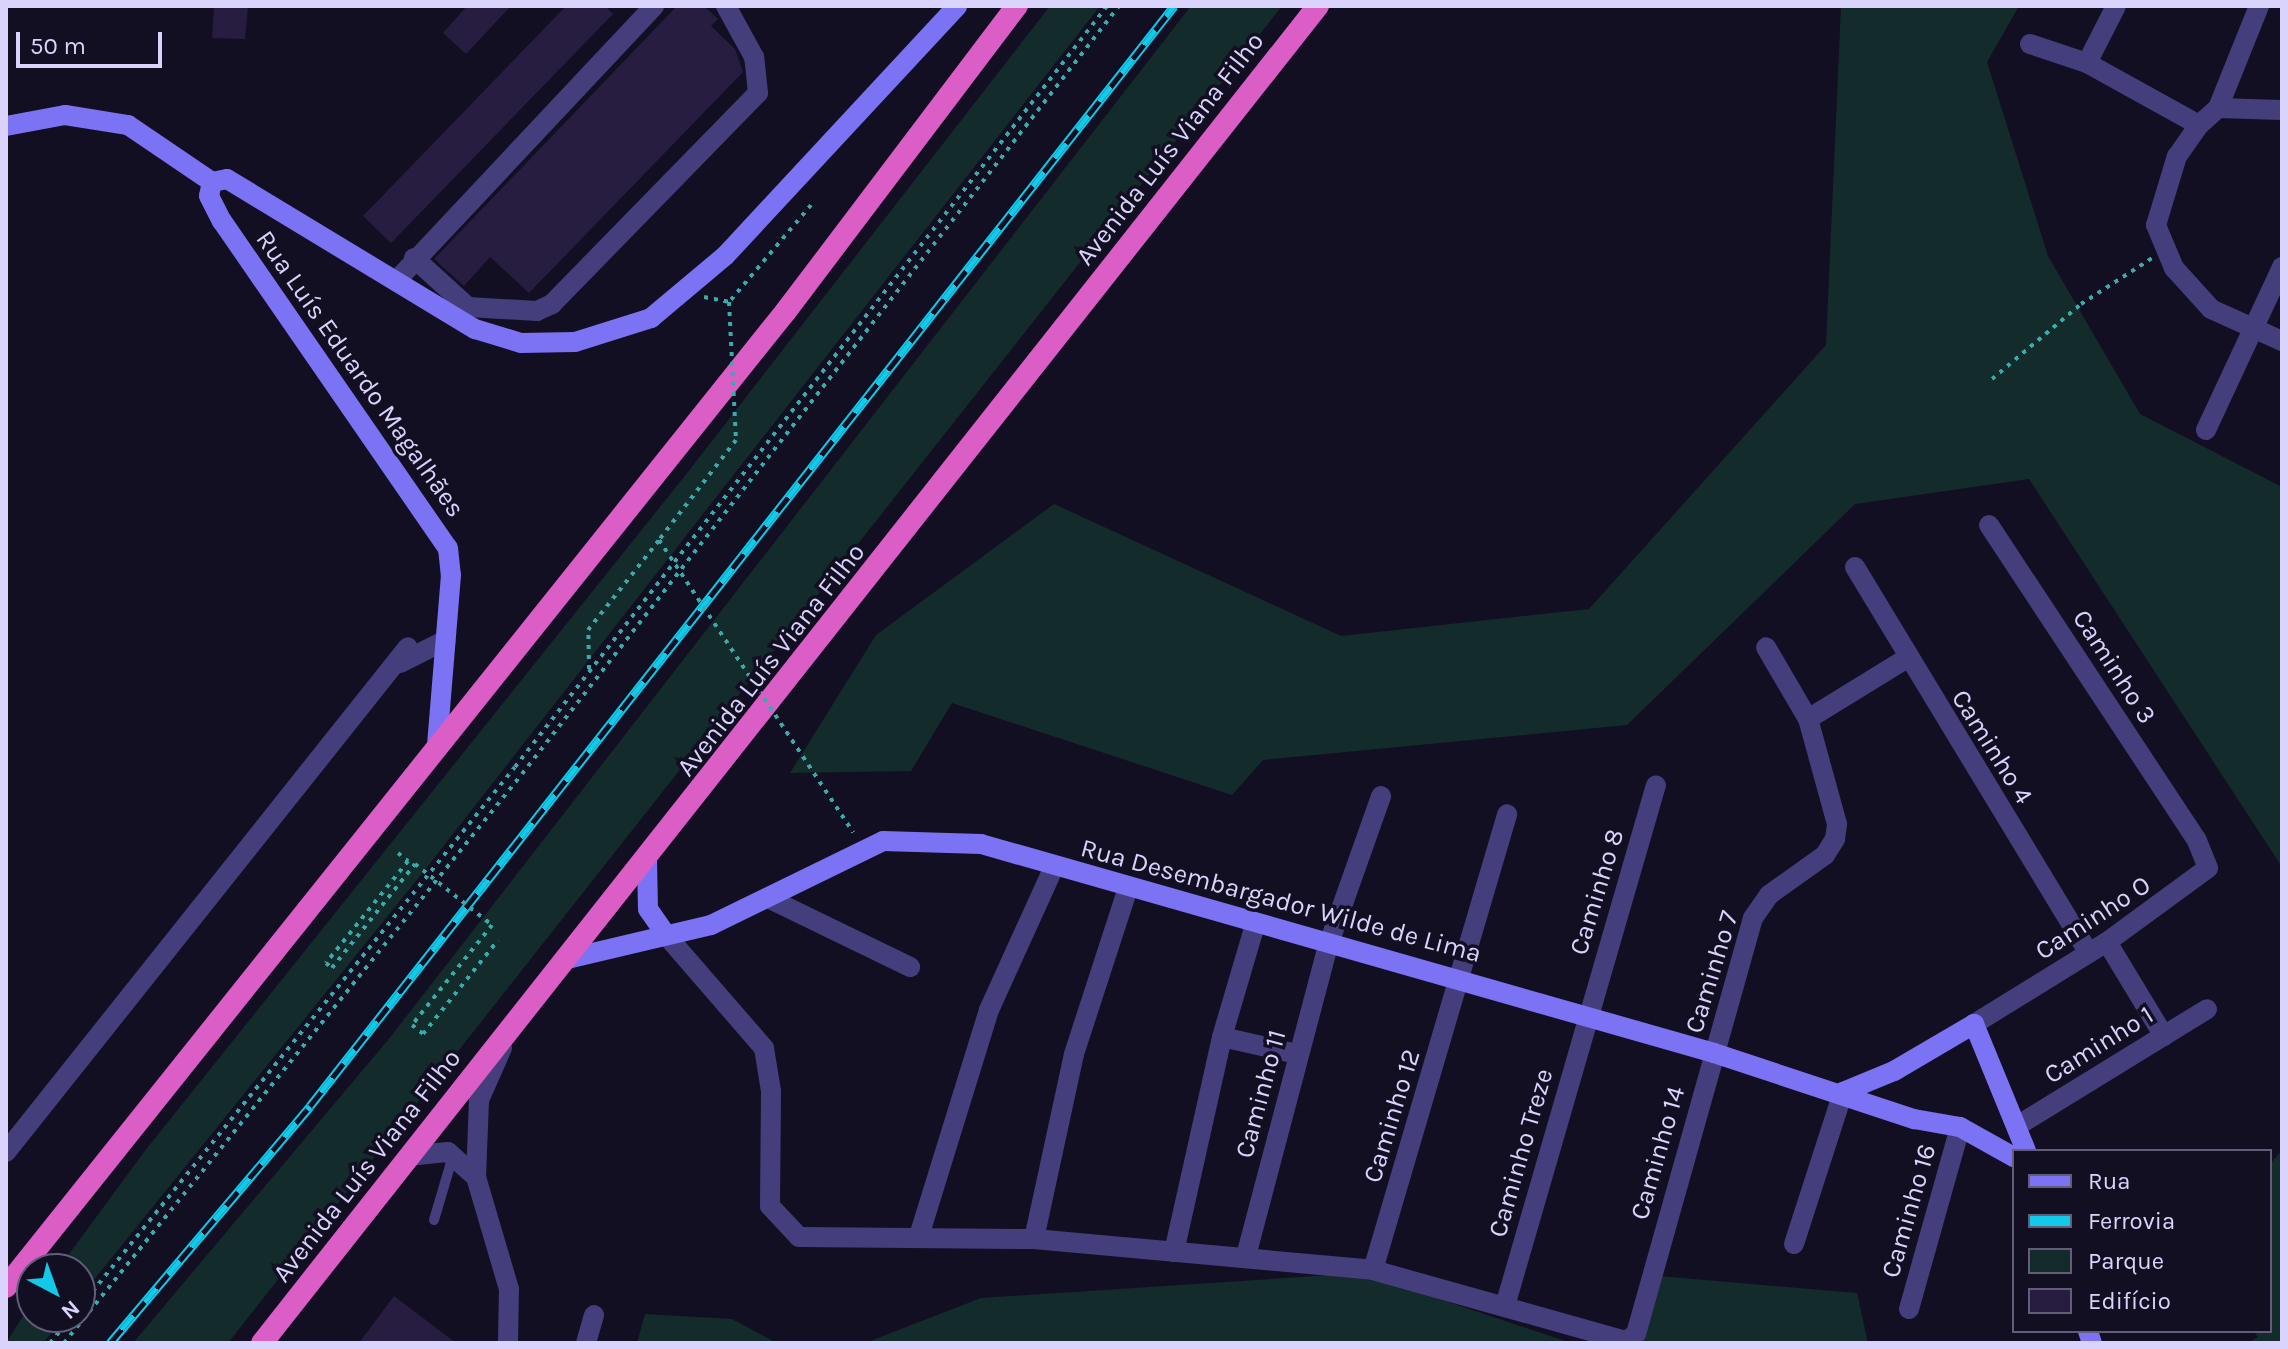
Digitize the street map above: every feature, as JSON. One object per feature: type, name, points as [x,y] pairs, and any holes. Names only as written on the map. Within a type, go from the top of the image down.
[{"type":"highway","points":[[6,1287],[786,311],[1017,6]]},
{"type":"highway","name":"Avenida Luís Viana Filho","points":[[262,1343],[647,861],[1318,6]]},
{"type":"main road","name":"Rua Luís Eduardo Magalhães","points":[[6,126],[65,115],[101,118],[128,125],[212,182],[227,179],[475,329],[521,343],[575,342],[626,330],[672,303],[725,256],[957,6]]},
{"type":"main road","name":"Rua Luís Eduardo Magalhães","points":[[212,182],[209,196],[222,221],[448,548],[446,640],[437,745]]},
{"type":"main road","name":"Rua Desembargador Wilde de Lima","points":[[567,959],[711,925],[883,841],[981,844],[1328,946],[1461,976],[1587,1014],[1843,1092],[1905,1116],[1960,1127],[1987,1137],[2012,1156]]},
{"type":"main road","points":[[647,861],[648,909],[666,935]]},
{"type":"main road","points":[[1843,1092],[1894,1071],[1974,1024],[2025,1149]]},
{"type":"main road","points":[[1894,1071],[1893,1098],[1905,1116]]},
{"type":"main road","points":[[1987,1137],[2017,1126]]},
{"type":"street","points":[[396,281],[414,258],[654,6]]},
{"type":"street","points":[[414,258],[468,307],[537,311],[552,304],[758,93],[754,57],[726,6]]},
{"type":"street","points":[[2087,63],[2116,6]]},
{"type":"street","points":[[2259,6],[2218,108],[2199,125],[2177,156],[2159,206],[2164,250],[2211,309],[2282,341]]},
{"type":"street","points":[[2030,44],[2087,63],[2199,125]]},
{"type":"street","points":[[2218,108],[2282,110]]},
{"type":"street","points":[[2206,430],[2257,329],[2282,267]]},
{"type":"street","name":"Caminho 3","points":[[1989,525],[2196,839]]},
{"type":"street","name":"Caminho 4","points":[[1855,567],[1907,658],[2088,952]]},
{"type":"street","points":[[6,1152],[404,655],[446,640]]},
{"type":"street","points":[[1766,647],[1808,719],[1907,658]]},
{"type":"street","name":"Caminho 7","points":[[1714,1053],[1759,906],[1825,855],[1835,839],[1837,824],[1808,719]]},
{"type":"street","name":"Caminho 8","points":[[1587,1014],[1656,785]]},
{"type":"street","name":"Caminho 11","points":[[1246,1256],[1328,946],[1381,796]]},
{"type":"street","name":"Caminho 12","points":[[1373,1270],[1507,814]]},
{"type":"street","name":"Caminho O","points":[[1974,1024],[2107,942],[2205,874],[2206,855],[2196,839]]},
{"type":"street","points":[[919,1236],[984,1024],[1054,867]]},
{"type":"street","points":[[1034,1239],[1074,1054],[1128,888]]},
{"type":"street","points":[[768,898],[910,967]]},
{"type":"street","points":[[1174,1252],[1222,1037],[1255,925]]},
{"type":"street","points":[[666,935],[764,1048],[774,1216],[799,1237],[1034,1239],[1246,1256],[1373,1270],[1505,1306]]},
{"type":"street","points":[[2107,942],[2164,1036]]},
{"type":"street","name":"Caminho 1","points":[[2017,1126],[2207,1009]]},
{"type":"street","name":"Caminho Treze","points":[[1505,1306],[1587,1014]]},
{"type":"street","points":[[508,1343],[509,1289],[476,1177],[479,1100],[515,1023]]},
{"type":"street","points":[[1222,1037],[1297,1054]]},
{"type":"street","name":"Caminho 14","points":[[1505,1306],[1599,1335],[1634,1336],[1714,1053]]},
{"type":"street","points":[[1794,1244],[1843,1092]]},
{"type":"street","name":"Caminho 16","points":[[1909,1309],[1960,1127]]},
{"type":"street","points":[[409,1156],[454,1154],[476,1177]]},
{"type":"street","points":[[586,1343],[594,1315]]},
{"type":"lane","points":[[434,1220],[454,1154]]},
{"type":"path","points":[[96,1287],[589,671],[1107,6]]},
{"type":"path","points":[[64,1343],[522,774],[1119,6]]},
{"type":"path","points":[[589,671],[588,630],[736,440],[729,302],[811,205]]},
{"type":"path","points":[[1992,379],[2081,304],[2164,250]]},
{"type":"path","points":[[713,301],[729,302]]},
{"type":"path","points":[[659,540],[853,832]]},
{"type":"path","points":[[398,853],[408,861],[326,963],[332,968],[415,864],[492,925],[412,1025],[423,1034],[498,940]]},
{"type":"green space","points":[[1050,6],[1100,6],[424,871],[96,1277],[96,1253],[70,1253],[144,1152],[684,477]]},
{"type":"green space","points":[[1191,6],[1282,6],[228,1343],[133,1343],[388,1040]]},
{"type":"green space","points":[[1841,6],[2019,6],[1987,62],[2048,256],[2140,414],[2282,487],[2282,867],[2029,479],[1855,504],[1627,725],[1263,760],[1232,795],[952,703],[911,771],[790,773],[876,635],[1054,504],[1341,636],[1589,609],[1826,345]]},
{"type":"green space","points":[[2282,1150],[2282,1343],[2247,1343],[2258,1337],[2255,1333],[2272,1333],[2272,1162]]},
{"type":"green space","points":[[1362,1273],[1571,1343],[865,1343],[981,1298]]},
{"type":"green space","points":[[1659,1276],[1857,1293],[1868,1343],[1640,1343]]},
{"type":"green space","points":[[645,1314],[732,1319],[777,1343],[637,1343]]},
{"type":"green space","points":[[16,1327],[16,1333],[51,1333],[43,1343],[6,1343]]},
{"type":"building","points":[[214,6],[248,6],[245,39],[212,38]]},
{"type":"building","points":[[467,6],[511,6],[466,54],[443,33]]},
{"type":"building","points":[[566,6],[605,6],[613,14],[391,243],[363,216]]},
{"type":"building","points":[[677,6],[704,6],[718,19],[711,26],[735,49],[743,72],[529,293],[490,257],[464,286],[434,259]]},
{"type":"building","points":[[394,1296],[456,1343],[359,1343]]},
{"type":"railway","points":[[110,1343],[310,1106],[1174,6]]}]
